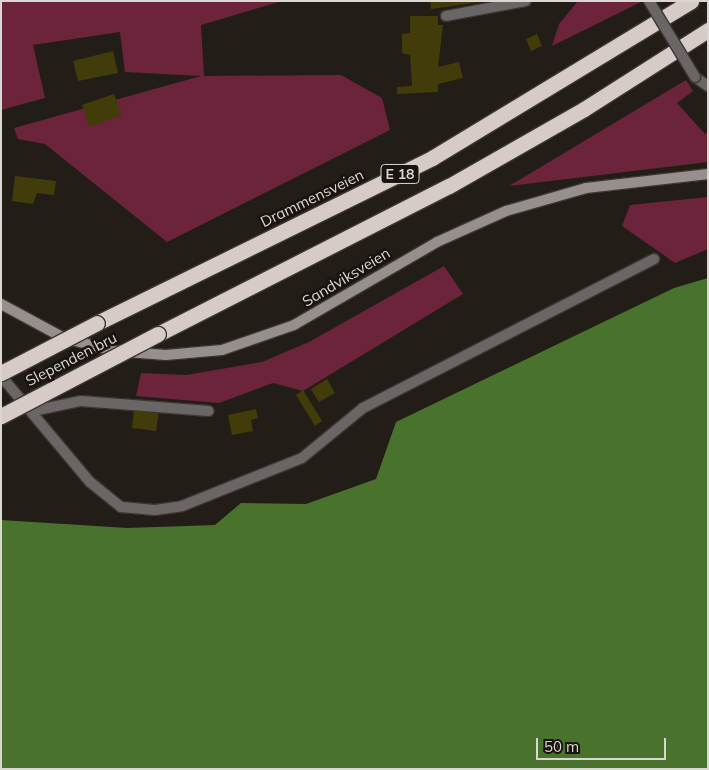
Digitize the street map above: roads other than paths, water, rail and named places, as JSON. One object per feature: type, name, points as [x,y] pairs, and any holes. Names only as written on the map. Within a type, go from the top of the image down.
[{"type":"highway","name":"Drammensveien","points":[[97,323],[432,158],[691,1]]},
{"type":"highway","name":"Slependen bru","points":[[1,416],[449,186],[584,109],[708,30]]},
{"type":"highway","name":"Slependen bru","points":[[1,375],[97,323]]},
{"type":"main road","name":"Sandviksveien","points":[[1,304],[64,338],[114,351],[166,355],[222,350],[294,326],[437,242],[506,211],[586,188],[708,174]]},
{"type":"street","points":[[446,16],[526,1]]},
{"type":"street","points":[[649,1],[695,77],[708,86]]},
{"type":"street","points":[[1,375],[33,411],[90,482],[121,507],[155,510],[182,506],[302,458],[363,408],[654,259]]},
{"type":"street","points":[[33,411],[81,402],[209,411]]}]
